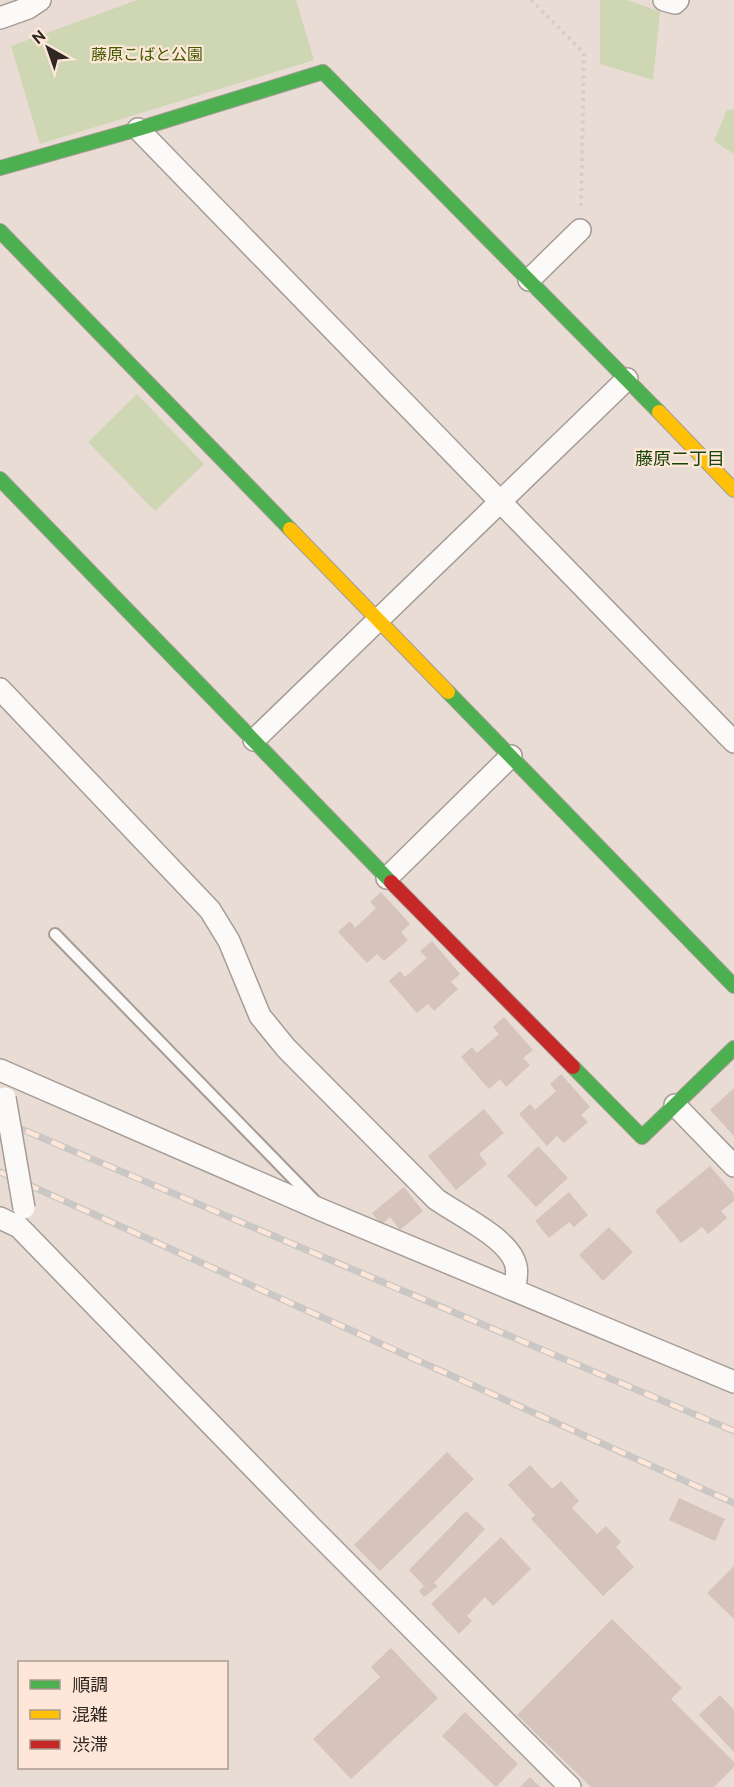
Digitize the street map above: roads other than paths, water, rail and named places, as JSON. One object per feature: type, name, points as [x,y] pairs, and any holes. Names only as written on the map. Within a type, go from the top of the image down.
[{"type":"street","points":[[0,18],[28,8],[40,0]]},
{"type":"street","points":[[664,0],[675,3],[678,0]]},
{"type":"street","points":[[0,168],[138,129],[323,72],[734,490]]},
{"type":"street","points":[[138,129],[734,742]]},
{"type":"street","points":[[529,280],[580,230]]},
{"type":"street","points":[[0,231],[734,986]]},
{"type":"street","points":[[254,740],[627,379]]},
{"type":"street","points":[[0,478],[387,878],[642,1137],[734,1048]]},
{"type":"street","points":[[0,689],[210,910],[229,941],[260,1016],[286,1048],[436,1199],[457,1214],[485,1229],[503,1244],[513,1256],[516,1266],[515,1290]]},
{"type":"street","points":[[387,878],[511,756]]},
{"type":"street","points":[[0,1070],[324,1211],[734,1382]]},
{"type":"street","points":[[0,1070],[5,1098],[14,1218],[311,1527],[570,1787]]},
{"type":"street","points":[[675,1105],[734,1166]]},
{"type":"lane","points":[[55,934],[324,1211]]},
{"type":"railway","points":[[0,1120],[734,1431]]},
{"type":"railway","points":[[0,1172],[734,1503]]},
{"type":"district","name":"藤原二丁目","points":[[680,458]]},
{"type":"park label","name":"藤原こばと公園","points":[[147,54]]}]
